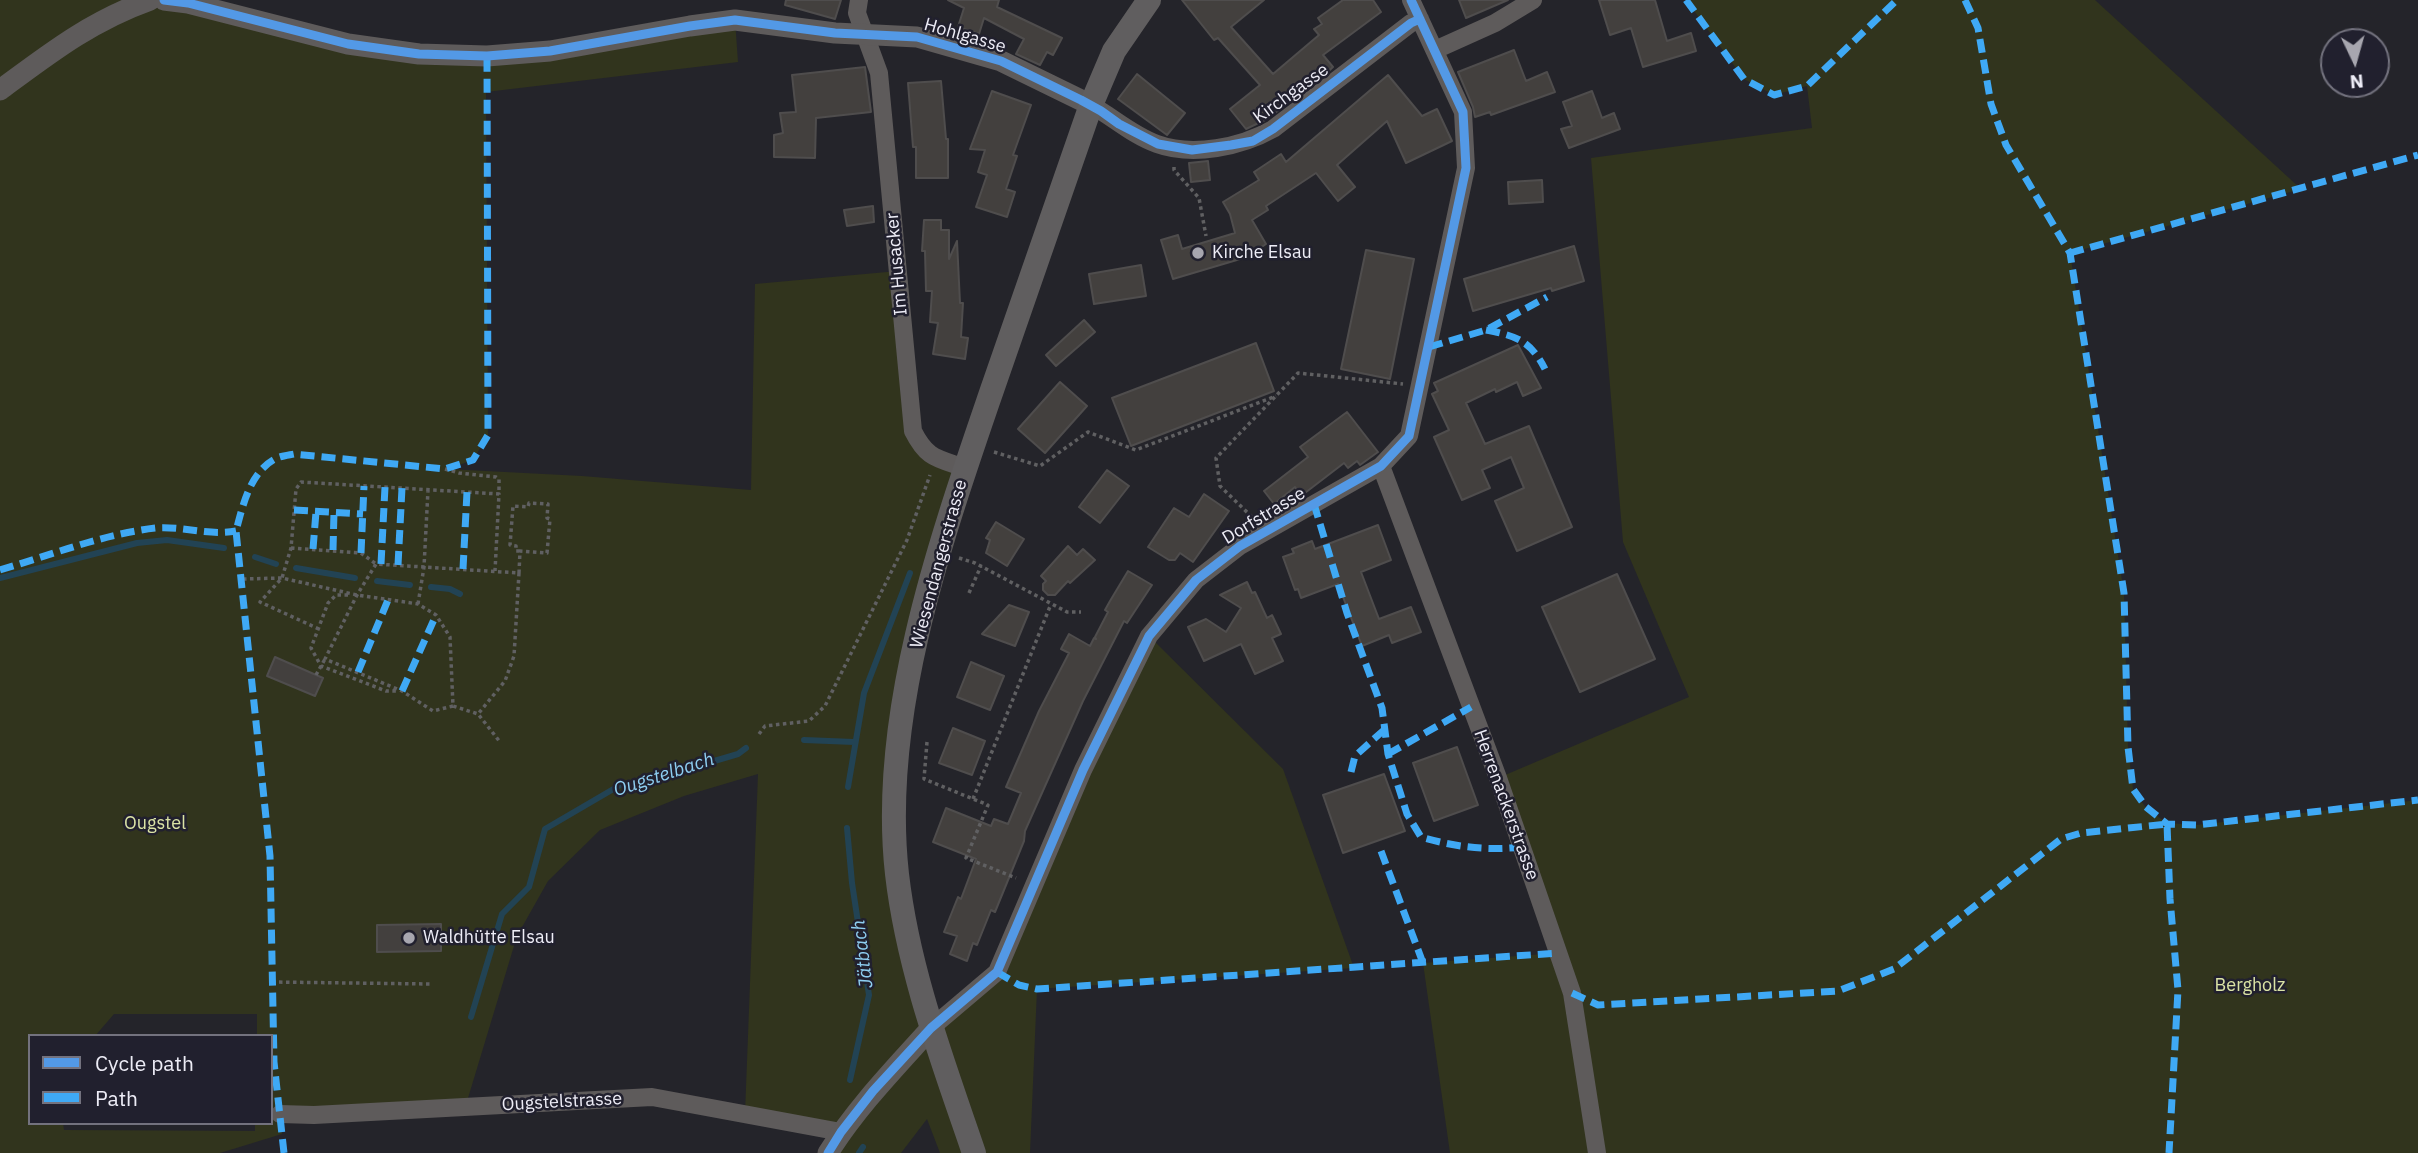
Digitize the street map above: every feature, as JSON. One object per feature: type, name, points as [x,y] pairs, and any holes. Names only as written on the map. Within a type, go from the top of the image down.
[{"type":"main road","name":"Wiesendangerstrasse","points":[[974,1153],[931,1028],[906,930],[897,873],[894,804],[901,722],[938,550],[965,468],[1091,105],[1114,51],[1149,0]]},
{"type":"street","points":[[0,90],[89,26],[116,12],[150,0]]},
{"type":"street","name":"Hohlgasse","points":[[163,0],[188,3],[348,44],[419,54],[487,56],[550,51],[735,20],[835,33],[917,37],[1001,61],[1091,105]]},
{"type":"street","name":"Im Husacker","points":[[859,0],[857,13],[879,73],[913,431],[922,449],[936,458],[965,468]]},
{"type":"street","name":"Dorfstrasse","points":[[931,1028],[997,972],[1083,770],[1149,636],[1196,580],[1240,546],[1381,466],[1409,436],[1465,168],[1464,113],[1411,0]]},
{"type":"street","points":[[1435,50],[1495,23],[1534,0]]},
{"type":"street","name":"Kirchgasse","points":[[1091,105],[1119,124],[1158,144],[1192,150],[1253,141],[1273,130],[1411,23],[1420,19]]},
{"type":"street","name":"Herrenackerstrasse","points":[[1381,466],[1498,778],[1572,993],[1597,1153]]},
{"type":"street","points":[[828,1153],[873,1091],[931,1028]]},
{"type":"street","name":"Ougstelstrasse","points":[[280,1114],[314,1115],[653,1097],[841,1132]]},
{"type":"path","points":[[1177,147],[1174,170],[1199,198],[1206,236]]},
{"type":"path","points":[[1262,534],[1250,515],[1220,486],[1216,458],[1298,373],[1396,382],[1420,387]]},
{"type":"path","points":[[987,450],[1040,466],[1088,432],[1136,450],[1278,396]]},
{"type":"path","points":[[759,734],[765,726],[808,720],[825,706],[907,540],[936,458]]},
{"type":"path","points":[[445,469],[499,479],[495,571]]},
{"type":"path","points":[[319,629],[260,602],[282,578],[291,548],[296,489],[301,482],[499,494]]},
{"type":"path","points":[[418,604],[424,567],[429,490]]},
{"type":"path","points":[[528,503],[548,504],[547,518],[550,519],[547,553],[520,551],[516,551],[516,546],[510,545],[513,506],[528,507],[528,503]]},
{"type":"path","points":[[907,540],[915,543]]},
{"type":"path","points":[[291,548],[361,553],[376,564],[519,573]]},
{"type":"path","points":[[478,714],[505,681],[514,656],[520,551]]},
{"type":"path","points":[[957,557],[981,566],[1067,612],[1081,612]]},
{"type":"path","points":[[316,675],[376,564]]},
{"type":"path","points":[[970,593],[981,566]]},
{"type":"path","points":[[243,579],[282,578],[357,595],[418,604],[436,615],[450,637],[453,706]]},
{"type":"path","points":[[357,595],[336,594],[328,603],[311,648],[321,666],[386,691],[402,691]]},
{"type":"path","points":[[973,799],[1051,604]]},
{"type":"path","points":[[324,659],[402,691],[433,711],[453,706],[478,714],[500,742]]},
{"type":"path","points":[[927,742],[924,779],[988,805],[967,858],[1034,886]]},
{"type":"path","points":[[272,982],[430,984]]},
{"type":"green space","name":"Ougstel","points":[[0,0],[164,0],[348,44],[487,56],[735,20],[738,62],[486,92],[488,435],[473,460],[447,469],[582,476],[751,490],[755,284],[898,271],[913,431],[965,468],[938,550],[894,804],[931,1027],[997,972],[1149,636],[1283,769],[1354,968],[1037,989],[1030,1153],[940,1153],[927,1119],[901,1153],[828,1153],[840,1133],[745,1114],[758,774],[684,796],[600,830],[548,881],[517,936],[465,1108],[280,1114],[282,1134],[220,1153],[0,1153]],"holes":[[[441,924],[441,951],[377,952],[377,925]]]},
{"type":"green space","name":"Bergholz","points":[[1686,0],[2095,0],[2301,189],[2070,253],[2124,593],[2128,747],[2133,789],[2146,808],[2167,823],[2196,825],[2418,800],[2418,1153],[1450,1153],[1423,963],[1558,953],[1498,778],[1689,697],[1623,542],[1591,158],[1812,128],[1807,86],[1774,95],[1744,79]]},
{"type":"building","points":[[786,0],[841,0],[835,19],[785,5]]},
{"type":"building","points":[[948,0],[999,0],[997,7],[1062,38],[1053,55],[1047,52],[1040,65],[1016,54],[1024,39],[984,18],[979,34],[958,27],[964,8]]},
{"type":"building","points":[[1182,0],[1264,0],[1231,27],[1273,74],[1319,35],[1314,29],[1322,24],[1318,18],[1343,0],[1373,0],[1381,12],[1323,55],[1333,67],[1321,78],[1267,119],[1246,129],[1230,109],[1260,85],[1218,38],[1214,40]]},
{"type":"building","points":[[1459,0],[1508,0],[1466,18]]},
{"type":"building","points":[[1599,0],[1655,0],[1667,41],[1691,33],[1696,51],[1643,67],[1631,28],[1610,35]]},
{"type":"building","points":[[1514,50],[1526,81],[1547,72],[1555,92],[1491,115],[1490,112],[1475,117],[1458,72]]},
{"type":"building","points":[[865,67],[871,112],[816,118],[815,158],[774,157],[774,135],[783,133],[780,113],[796,112],[792,75]]},
{"type":"building","points":[[1137,74],[1185,113],[1167,135],[1118,99]]},
{"type":"building","points":[[1388,75],[1422,116],[1437,109],[1452,141],[1406,163],[1387,121],[1337,165],[1355,187],[1338,201],[1316,173],[1266,206],[1268,210],[1252,220],[1266,244],[1247,257],[1173,279],[1161,240],[1178,235],[1182,249],[1235,233],[1230,214],[1223,202],[1259,180],[1254,172],[1281,154],[1286,162]]},
{"type":"building","points":[[941,81],[948,139],[948,178],[916,178],[916,147],[913,147],[908,83]]},
{"type":"building","points":[[992,91],[1031,105],[1013,155],[1017,156],[1006,189],[1015,192],[1007,217],[976,207],[987,175],[978,172],[985,150],[970,149]]},
{"type":"building","points":[[1592,91],[1602,118],[1614,113],[1620,129],[1569,148],[1561,129],[1572,126],[1563,102]]},
{"type":"building","points":[[1208,161],[1210,180],[1191,182],[1189,163]]},
{"type":"building","points":[[1542,180],[1543,202],[1509,204],[1508,182]]},
{"type":"building","points":[[873,206],[874,222],[847,226],[844,210]]},
{"type":"building","points":[[924,220],[941,220],[941,230],[949,230],[949,259],[957,241],[960,303],[963,303],[961,337],[968,338],[965,359],[933,354],[938,323],[930,322],[932,291],[926,291],[925,251],[922,251]]},
{"type":"building","points":[[1574,246],[1584,281],[1473,311],[1464,279]]},
{"type":"building","points":[[1366,250],[1414,259],[1390,379],[1341,369]]},
{"type":"building","points":[[1141,265],[1146,296],[1094,304],[1089,274]]},
{"type":"building","points":[[1084,320],[1095,332],[1056,366],[1046,355]]},
{"type":"building","points":[[1256,343],[1274,391],[1131,446],[1112,398]]},
{"type":"building","points":[[1518,345],[1541,388],[1523,396],[1517,382],[1466,403],[1485,444],[1529,426],[1572,527],[1517,551],[1495,501],[1524,488],[1511,457],[1482,470],[1490,488],[1462,500],[1434,437],[1449,430],[1432,394],[1438,391],[1434,383]]},
{"type":"building","points":[[1060,382],[1087,406],[1045,453],[1018,429]]},
{"type":"building","points":[[1347,412],[1378,452],[1360,465],[1357,461],[1348,468],[1344,463],[1301,496],[1295,487],[1274,504],[1264,491],[1308,457],[1300,447]]},
{"type":"building","points":[[1107,470],[1129,486],[1100,523],[1079,507]]},
{"type":"building","points":[[1204,494],[1229,511],[1193,562],[1180,553],[1175,560],[1169,560],[1148,547],[1174,508],[1189,517]]},
{"type":"building","points":[[996,522],[1024,539],[1007,566],[986,553],[990,540],[986,538]]},
{"type":"building","points":[[1378,525],[1391,560],[1361,572],[1379,619],[1411,607],[1421,632],[1392,643],[1389,635],[1362,646],[1338,584],[1301,598],[1298,589],[1295,590],[1283,557],[1294,553],[1292,549],[1312,541],[1315,549]]},
{"type":"building","points":[[1068,546],[1077,555],[1083,549],[1095,560],[1055,595],[1048,595],[1043,590],[1046,581],[1041,576]]},
{"type":"building","points":[[1128,571],[1152,585],[1127,623],[1124,621],[1083,701],[1025,831],[1024,841],[995,912],[991,910],[977,945],[973,943],[967,961],[950,954],[957,936],[944,932],[958,897],[961,899],[976,859],[933,842],[946,808],[991,826],[994,819],[1008,824],[1021,793],[1006,787],[1039,711],[1069,653],[1061,649],[1069,634],[1090,646],[1108,612],[1105,610]]},
{"type":"building","points":[[1617,574],[1655,659],[1580,692],[1542,607]]},
{"type":"building","points":[[1247,582],[1252,593],[1255,592],[1267,618],[1272,615],[1281,634],[1272,638],[1283,661],[1255,674],[1241,644],[1204,661],[1188,627],[1206,619],[1226,632],[1241,608],[1220,595]]},
{"type":"building","points":[[1009,605],[1029,612],[1015,646],[982,634]]},
{"type":"building","points":[[275,657],[323,678],[315,696],[267,676]]},
{"type":"building","points":[[971,662],[1004,676],[990,710],[957,697]]},
{"type":"building","points":[[953,728],[985,741],[972,775],[939,763]]},
{"type":"building","points":[[1457,747],[1478,805],[1434,821],[1413,763]]},
{"type":"building","points":[[1384,774],[1405,831],[1343,853],[1323,795]]},
{"type":"building","name":"Waldhütte Elsau","points":[[441,924],[441,951],[377,952],[377,925]]},
{"type":"waterway","points":[[0,578],[137,543],[167,540],[224,548]]},
{"type":"waterway","points":[[255,557],[276,564]]},
{"type":"waterway","points":[[296,568],[355,578]]},
{"type":"waterway","name":"Jätbach","points":[[848,787],[864,693],[910,573]]},
{"type":"waterway","points":[[377,581],[410,585]]},
{"type":"waterway","points":[[431,587],[450,589],[460,594]]},
{"type":"waterway","name":"Ougstelbach","points":[[804,740],[854,742]]},
{"type":"waterway","name":"Ougstelbach","points":[[471,1017],[502,914],[529,887],[545,829],[622,784],[644,785],[660,777],[738,754],[746,748]]},
{"type":"waterway","name":"Jätbach","points":[[847,828],[852,883],[869,995],[850,1080]]},
{"type":"waterway","name":"Jätbach","points":[[859,1153],[863,1147]]},
{"type":"marked path","points":[[1686,0],[1744,79],[1774,95],[1807,86],[1897,0]]},
{"type":"marked path","points":[[1965,0],[1978,28],[1991,104],[2006,145],[2070,253],[2124,593],[2128,747],[2133,789],[2146,807],[2167,824],[2196,825],[2418,800]]},
{"type":"marked path","points":[[284,1153],[274,1062],[270,856],[236,531],[254,480],[260,471],[279,457],[294,454],[445,469],[473,460],[488,435],[487,56]]},
{"type":"marked path","points":[[2070,253],[2418,155]]},
{"type":"marked path","points":[[1429,347],[1486,330],[1547,297]]},
{"type":"marked path","points":[[1486,330],[1528,345],[1545,369]]},
{"type":"marked path","points":[[361,553],[364,486]]},
{"type":"marked path","points":[[381,564],[385,487]]},
{"type":"marked path","points":[[398,565],[402,488]]},
{"type":"marked path","points":[[463,569],[467,492]]},
{"type":"marked path","points":[[1314,504],[1347,613],[1382,708],[1388,754],[1407,814],[1421,837],[1471,847],[1522,847]]},
{"type":"marked path","points":[[294,510],[363,514]]},
{"type":"marked path","points":[[313,549],[316,512]]},
{"type":"marked path","points":[[333,550],[334,512]]},
{"type":"marked path","points":[[0,570],[136,531],[156,528],[236,531]]},
{"type":"marked path","points":[[358,672],[388,600]]},
{"type":"marked path","points":[[402,691],[436,615]]},
{"type":"marked path","points":[[1388,754],[1471,707]]},
{"type":"marked path","points":[[1351,772],[1355,756],[1384,730]]},
{"type":"marked path","points":[[1572,993],[1598,1005],[1838,991],[1894,969],[2061,839],[2081,833],[2167,824],[2178,990],[2169,1153]]},
{"type":"marked path","points":[[1381,851],[1423,963]]},
{"type":"marked path","points":[[997,972],[1019,985],[1037,989],[1558,953]]},
{"type":"cycle path","points":[[164,0],[188,3],[348,44],[419,54],[487,56],[550,51],[735,20],[835,33],[917,37],[1001,61],[1081,100],[1158,144],[1192,150],[1253,141],[1273,129],[1411,23],[1420,19]]},
{"type":"cycle path","points":[[828,1153],[873,1091],[931,1028],[997,972],[1083,770],[1149,636],[1196,580],[1240,546],[1381,466],[1409,436],[1466,168],[1463,112],[1411,0]]},
{"type":"place","name":"Kirche Elsau","points":[[1198,253]]},
{"type":"place","name":"Waldhütte Elsau","points":[[409,938]]}]
